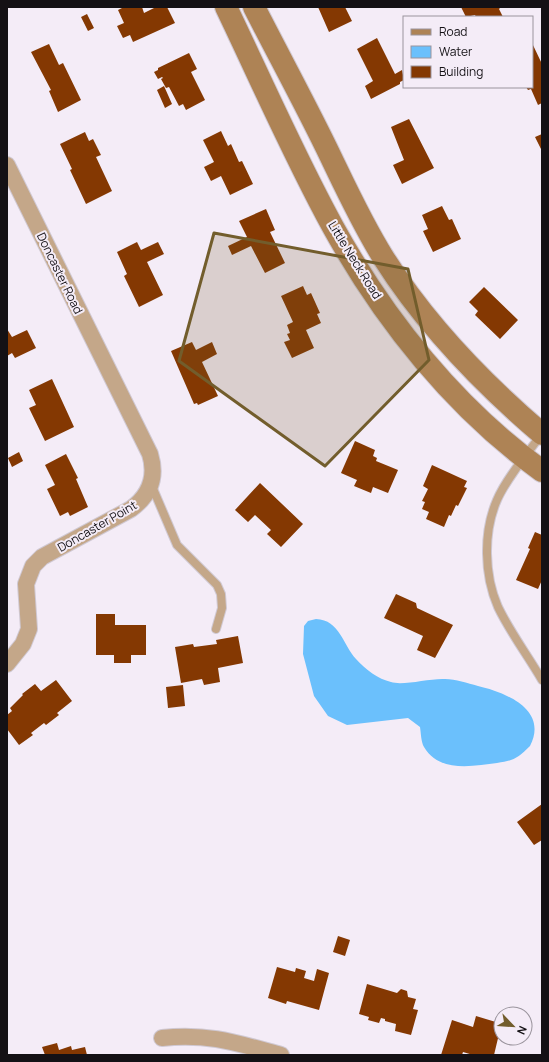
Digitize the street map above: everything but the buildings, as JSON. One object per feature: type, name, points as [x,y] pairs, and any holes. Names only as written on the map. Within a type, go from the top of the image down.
[{"type":"street","name":"Little Neck Road","points":[[226,7],[305,174],[359,270],[387,311],[424,360],[464,405],[524,458],[542,471]]},
{"type":"street","points":[[254,7],[326,148],[357,213],[387,263],[412,300],[449,345],[508,405],[542,434]]},
{"type":"street","name":"Doncaster Road","points":[[7,164],[113,382]]},
{"type":"street","name":"Doncaster Point","points":[[7,664],[23,644],[29,629],[26,584],[33,566],[42,557],[131,509],[141,502],[151,484],[153,463],[150,454],[113,382]]},
{"type":"street","points":[[162,1038],[186,1036],[210,1037],[229,1040],[281,1055]]},
{"type":"lane","points":[[542,434],[524,458],[498,499],[491,515],[488,536],[488,560],[491,584],[498,606],[542,680]]},
{"type":"lane","points":[[151,484],[177,545],[217,585],[221,594],[222,608],[216,629]]},
{"type":"highlighted area","points":[[214,233],[408,269],[429,360],[325,466],[179,361]]},
{"type":"water","points":[[316,619],[324,620],[336,628],[356,659],[372,674],[381,679],[402,683],[449,679],[462,681],[511,698],[521,704],[529,712],[534,722],[534,733],[530,746],[519,756],[511,760],[497,763],[457,766],[438,761],[430,755],[423,745],[420,727],[408,718],[347,725],[328,716],[314,696],[303,654],[304,626],[308,621]]}]
